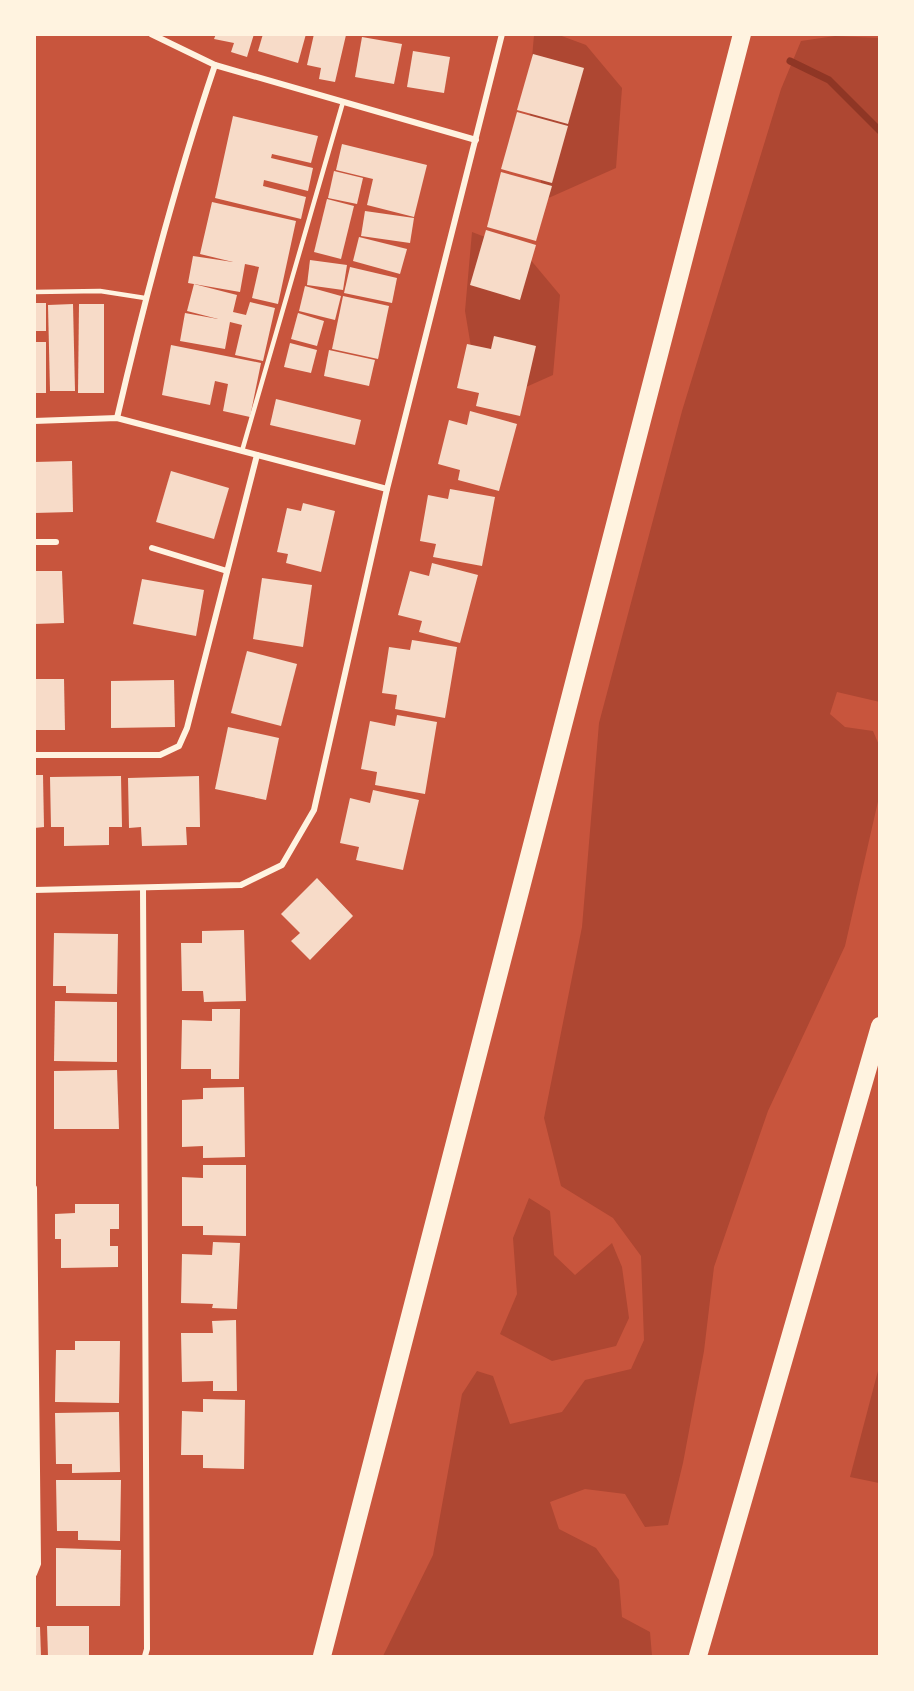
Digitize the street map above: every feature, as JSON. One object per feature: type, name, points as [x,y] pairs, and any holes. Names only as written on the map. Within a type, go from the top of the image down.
[{"type":"highway","points":[[322,1656],[742,34]]},
{"type":"highway","points":[[698,1656],[879,1026]]},
{"type":"street","points":[[151,34],[216,65],[476,140]]},
{"type":"street","points":[[34,890],[241,885],[282,864],[314,810],[387,489],[502,34]]},
{"type":"street","points":[[117,418],[145,297],[194,127],[216,65]]},
{"type":"street","points":[[34,421],[117,418],[387,489]]},
{"type":"street","points":[[34,755],[160,755],[178,746],[188,728],[257,455]]},
{"type":"street","points":[[34,542],[56,542]]},
{"type":"street","points":[[152,548],[227,571]]},
{"type":"street","points":[[143,889],[147,1637],[145,1656]]},
{"type":"street","points":[[34,1188],[38,1564],[34,1574]]},
{"type":"lane","points":[[242,451],[343,102]]},
{"type":"lane","points":[[34,292],[100,291],[145,297]]},
{"type":"shaded area","points":[[534,35],[559,35],[586,45],[622,88],[616,168],[544,200],[528,104]]},
{"type":"shaded area","points":[[835,36],[879,38],[880,702],[837,692],[830,714],[845,727],[873,731],[879,745],[879,797],[845,946],[768,1111],[714,1267],[704,1351],[683,1463],[668,1525],[645,1527],[625,1494],[585,1489],[550,1502],[559,1529],[596,1548],[619,1580],[622,1617],[650,1632],[652,1656],[383,1656],[433,1555],[462,1394],[477,1371],[493,1376],[510,1424],[562,1412],[585,1380],[631,1369],[644,1340],[641,1256],[613,1218],[561,1186],[544,1118],[582,927],[599,723],[682,411],[781,89],[801,41]]},
{"type":"shaded area","points":[[472,232],[524,252],[560,295],[553,375],[481,407],[465,311]]},
{"type":"shaded area","points":[[529,1198],[550,1211],[554,1255],[575,1275],[612,1243],[622,1267],[629,1318],[616,1346],[552,1361],[500,1334],[517,1294],[513,1238]]},
{"type":"shaded area","points":[[879,1367],[880,1483],[850,1477]]},
{"type":"building","points":[[216,34],[254,34],[247,57],[231,52],[234,43],[214,39]]},
{"type":"building","points":[[263,34],[306,34],[298,63],[258,51]]},
{"type":"building","points":[[314,34],[346,35],[335,82],[319,79],[321,68],[307,65]]},
{"type":"building","points":[[362,37],[402,44],[394,84],[355,77]]},
{"type":"building","points":[[413,51],[450,57],[444,93],[407,87]]},
{"type":"building","points":[[533,54],[584,68],[568,124],[517,110]]},
{"type":"building","points":[[517,112],[568,126],[552,183],[501,169]]},
{"type":"building","points":[[233,116],[318,136],[311,163],[272,154],[271,158],[313,168],[308,191],[264,180],[263,186],[306,197],[301,219],[215,198]]},
{"type":"building","points":[[342,144],[427,165],[414,217],[367,205],[373,179],[336,170]]},
{"type":"building","points":[[334,171],[363,178],[357,204],[328,198]]},
{"type":"building","points":[[501,172],[552,186],[536,241],[487,227]]},
{"type":"building","points":[[327,199],[354,206],[341,259],[314,252]]},
{"type":"building","points":[[212,202],[296,221],[278,304],[252,298],[259,267],[245,264],[240,292],[188,283],[193,256],[233,262],[200,254]]},
{"type":"building","points":[[365,211],[414,218],[410,243],[361,236]]},
{"type":"building","points":[[486,230],[536,245],[520,300],[470,285]]},
{"type":"building","points":[[359,237],[407,249],[400,274],[353,261]]},
{"type":"building","points":[[310,260],[347,265],[343,290],[307,285]]},
{"type":"building","points":[[350,267],[397,278],[392,303],[344,293]]},
{"type":"building","points":[[194,284],[237,295],[233,312],[246,315],[250,302],[275,308],[263,361],[235,355],[242,325],[230,322],[225,349],[180,341],[185,313],[218,319],[187,311]]},
{"type":"building","points":[[305,286],[341,296],[335,320],[299,311]]},
{"type":"building","points":[[343,296],[389,306],[378,359],[332,349]]},
{"type":"building","points":[[34,303],[46,303],[46,331],[34,331]]},
{"type":"building","points":[[73,304],[75,391],[50,391],[48,305]]},
{"type":"building","points":[[79,304],[104,304],[104,393],[78,393]]},
{"type":"building","points":[[298,313],[324,321],[317,346],[291,339]]},
{"type":"building","points":[[494,336],[536,346],[520,416],[476,406],[479,393],[457,388],[467,344],[491,349]]},
{"type":"building","points":[[34,342],[46,342],[46,393],[34,393]]},
{"type":"building","points":[[290,343],[317,350],[311,373],[284,367]]},
{"type":"building","points":[[171,345],[261,363],[250,417],[223,411],[228,384],[215,381],[210,405],[162,395]]},
{"type":"building","points":[[329,350],[375,360],[369,386],[324,376]]},
{"type":"building","points":[[276,399],[361,420],[355,445],[270,425]]},
{"type":"building","points":[[470,411],[517,424],[499,491],[458,480],[460,470],[438,464],[449,420],[467,425]]},
{"type":"building","points":[[72,461],[73,512],[34,513],[34,462]]},
{"type":"building","points":[[171,471],[229,488],[214,539],[156,522]]},
{"type":"building","points":[[450,489],[495,497],[482,566],[433,557],[436,544],[420,541],[428,495],[448,499]]},
{"type":"building","points":[[303,503],[335,511],[321,572],[286,563],[288,554],[277,552],[287,508],[301,511]]},
{"type":"building","points":[[432,563],[478,575],[460,643],[419,632],[422,621],[398,615],[410,571],[429,576]]},
{"type":"building","points":[[34,571],[62,571],[64,623],[34,624]]},
{"type":"building","points":[[262,578],[312,585],[303,647],[253,639]]},
{"type":"building","points":[[142,579],[204,590],[196,636],[133,624]]},
{"type":"building","points":[[412,640],[457,647],[445,718],[395,709],[397,695],[382,693],[389,647],[410,650]]},
{"type":"building","points":[[247,651],[297,664],[281,726],[231,713]]},
{"type":"building","points":[[34,679],[64,679],[65,730],[34,730]]},
{"type":"building","points":[[174,680],[175,727],[111,728],[111,681]]},
{"type":"building","points":[[397,715],[437,722],[425,794],[375,785],[377,772],[361,769],[370,721],[395,726]]},
{"type":"building","points":[[228,727],[279,738],[266,800],[215,789]]},
{"type":"building","points":[[34,775],[43,775],[44,827],[34,828]]},
{"type":"building","points":[[121,776],[122,827],[109,827],[109,845],[64,846],[64,827],[51,827],[50,777]]},
{"type":"building","points":[[199,776],[200,827],[186,827],[187,845],[142,846],[141,827],[129,828],[128,778]]},
{"type":"building","points":[[373,790],[419,800],[403,870],[356,860],[359,847],[340,843],[350,798],[370,803]]},
{"type":"building","points":[[317,878],[353,916],[310,960],[291,941],[300,933],[281,914]]},
{"type":"building","points":[[244,930],[246,1001],[204,1002],[203,991],[182,991],[181,943],[202,943],[202,931]]},
{"type":"building","points":[[54,933],[118,934],[117,994],[66,993],[66,986],[53,986]]},
{"type":"building","points":[[55,1001],[117,1002],[117,1062],[54,1061]]},
{"type":"building","points":[[212,1009],[240,1009],[239,1079],[211,1079],[211,1069],[181,1069],[182,1020],[212,1021]]},
{"type":"building","points":[[117,1070],[119,1129],[54,1129],[54,1071]]},
{"type":"building","points":[[244,1087],[245,1157],[203,1158],[203,1146],[182,1147],[182,1100],[203,1099],[203,1088]]},
{"type":"building","points":[[203,1165],[246,1165],[246,1236],[203,1235],[203,1226],[182,1226],[182,1177],[203,1178]]},
{"type":"building","points":[[75,1204],[119,1204],[119,1229],[110,1229],[110,1246],[118,1246],[118,1267],[61,1268],[61,1239],[55,1239],[55,1214],[75,1213]]},
{"type":"building","points":[[213,1242],[240,1243],[237,1309],[212,1308],[213,1304],[181,1303],[182,1254],[212,1255]]},
{"type":"building","points":[[236,1320],[237,1391],[213,1391],[213,1381],[182,1382],[181,1333],[213,1333],[212,1321]]},
{"type":"building","points":[[75,1341],[120,1341],[119,1403],[55,1402],[56,1350],[75,1350]]},
{"type":"building","points":[[203,1399],[245,1400],[244,1469],[203,1468],[203,1455],[181,1455],[182,1411],[203,1412]]},
{"type":"building","points":[[119,1412],[120,1472],[72,1473],[72,1464],[56,1464],[55,1413]]},
{"type":"building","points":[[56,1480],[121,1480],[120,1541],[78,1540],[78,1531],[57,1531]]},
{"type":"building","points":[[56,1548],[121,1550],[120,1606],[56,1606]]},
{"type":"building","points":[[47,1626],[89,1626],[89,1656],[48,1656]]},
{"type":"building","points":[[34,1627],[40,1627],[41,1656],[34,1656]]},
{"type":"waterway","points":[[790,61],[829,80],[880,131]]}]
